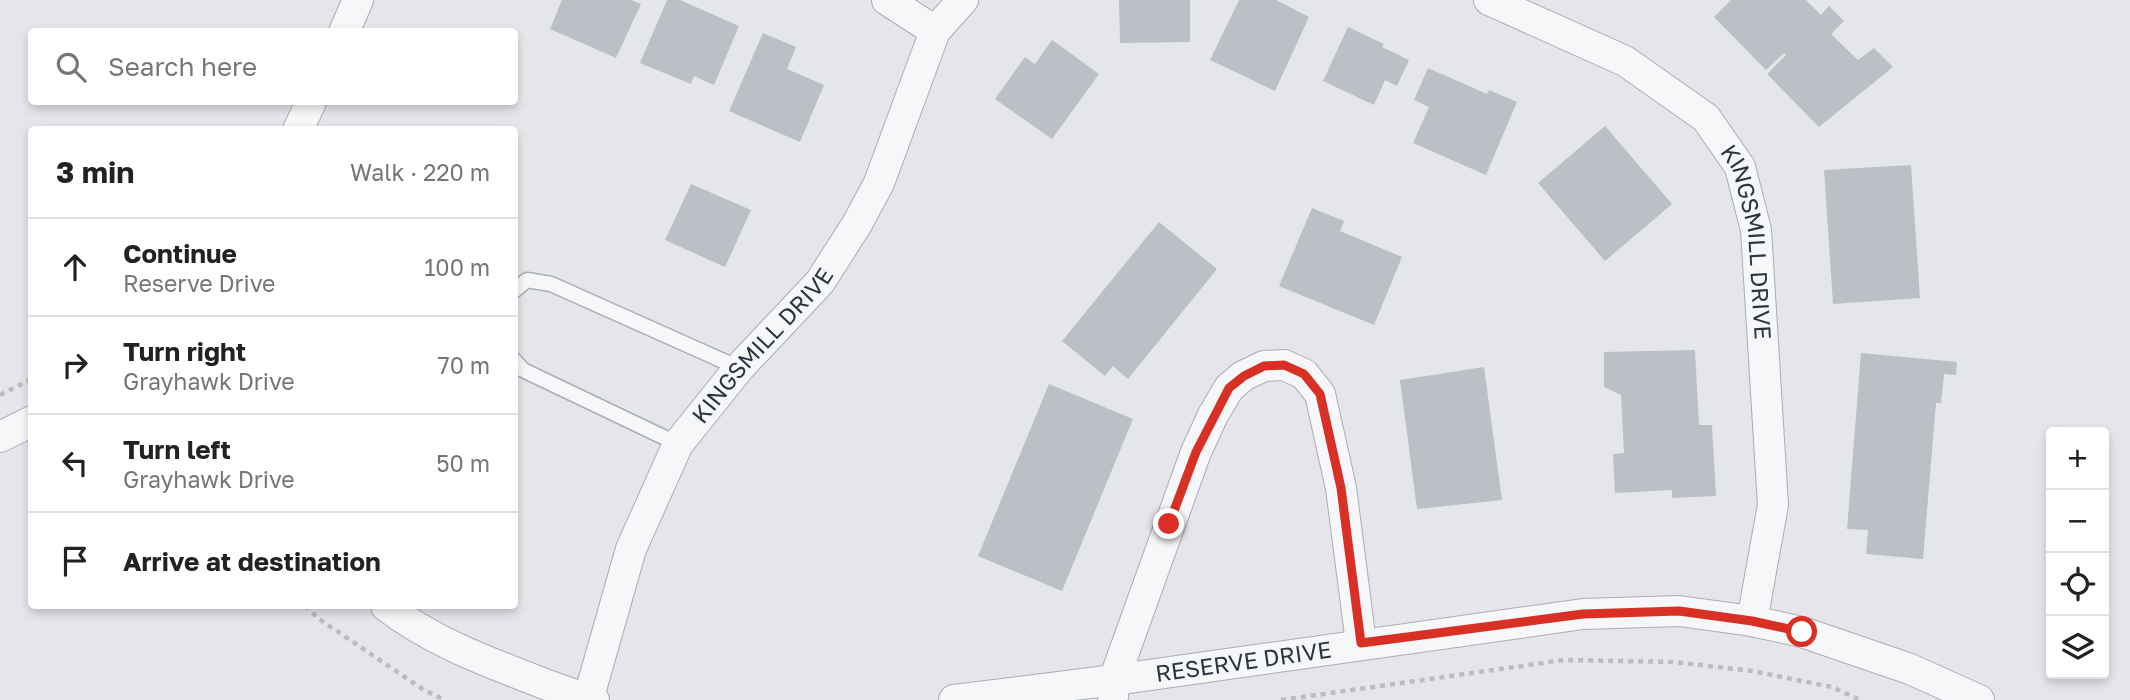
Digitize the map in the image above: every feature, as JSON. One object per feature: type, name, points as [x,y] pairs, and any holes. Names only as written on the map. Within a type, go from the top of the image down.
[{"type":"street","points":[[346,28],[358,0]]},
{"type":"street","points":[[887,0],[935,31]]},
{"type":"street","name":"KINGSMILL DRIVE","points":[[590,700],[631,549],[678,444],[739,368],[820,282],[857,224],[878,183],[935,31],[963,0]]},
{"type":"street","name":"KINGSMILL DRIVE","points":[[1489,0],[1625,61],[1706,118],[1740,167],[1756,230],[1773,505],[1752,621]]},
{"type":"street","points":[[301,126],[311,105]]},
{"type":"street","points":[[1113,690],[1196,452],[1213,415],[1229,388],[1244,376],[1264,366],[1284,365],[1304,374],[1320,394],[1341,488],[1361,643]]},
{"type":"street","points":[[0,437],[28,423]]},
{"type":"street","points":[[390,609],[446,642],[502,667],[590,700]]},
{"type":"street","name":"RESERVE DRIVE","points":[[954,700],[1113,690],[1361,643],[1583,614],[1679,611],[1752,621],[1802,632],[1910,669],[1979,700]]},
{"type":"lane","points":[[518,287],[527,280],[551,284],[739,368]]},
{"type":"lane","points":[[518,364],[523,370],[678,444]]},
{"type":"path","points":[[0,396],[28,381]]},
{"type":"path","points":[[308,609],[424,690],[445,700]]},
{"type":"path","points":[[1281,700],[1564,660],[1674,662],[1752,671],[1832,687],[1860,700]]},
{"type":"building","points":[[562,0],[631,0],[641,4],[616,58],[550,29]]},
{"type":"building","points":[[667,0],[680,0],[739,26],[714,85],[694,76],[691,84],[640,63]]},
{"type":"building","points":[[1119,0],[1190,0],[1190,42],[1120,43]]},
{"type":"building","points":[[1239,0],[1276,0],[1309,17],[1275,91],[1210,60]]},
{"type":"building","points":[[1731,0],[1806,0],[1821,15],[1829,6],[1844,21],[1831,34],[1858,60],[1874,48],[1893,67],[1819,127],[1767,74],[1786,55],[1784,53],[1766,70],[1714,17]]},
{"type":"building","points":[[1348,27],[1384,44],[1382,47],[1409,60],[1397,86],[1385,80],[1374,105],[1323,81]]},
{"type":"building","points":[[763,33],[796,47],[787,69],[824,85],[800,142],[729,111]]},
{"type":"building","points":[[1052,40],[1099,74],[1052,139],[995,99],[1025,57],[1035,64]]},
{"type":"building","points":[[1428,68],[1487,94],[1489,90],[1517,102],[1486,175],[1413,143],[1429,107],[1414,100]]},
{"type":"building","points":[[1605,126],[1672,204],[1605,261],[1538,183]]},
{"type":"building","points":[[1911,165],[1920,298],[1833,304],[1824,170]]},
{"type":"building","points":[[691,184],[751,210],[725,267],[665,240]]},
{"type":"building","points":[[1312,208],[1344,221],[1340,231],[1402,257],[1374,325],[1279,286]]},
{"type":"building","points":[[1159,222],[1217,269],[1128,379],[1113,366],[1105,376],[1062,341]]},
{"type":"building","points":[[1695,350],[1699,425],[1712,425],[1716,496],[1672,498],[1672,490],[1615,493],[1613,454],[1624,453],[1621,395],[1604,387],[1604,352]]},
{"type":"building","points":[[1861,353],[1957,362],[1956,375],[1944,374],[1941,403],[1936,403],[1923,559],[1866,554],[1868,530],[1847,529]]},
{"type":"building","points":[[1484,367],[1502,500],[1417,509],[1400,380]]},
{"type":"building","points":[[1049,384],[1133,419],[1062,591],[978,556]]},
{"type":"route","points":[[1169,524],[1196,452],[1229,388],[1244,376],[1264,366],[1284,365],[1304,374],[1320,394],[1341,488],[1361,643],[1583,614],[1679,611],[1752,621],[1802,632]]}]
